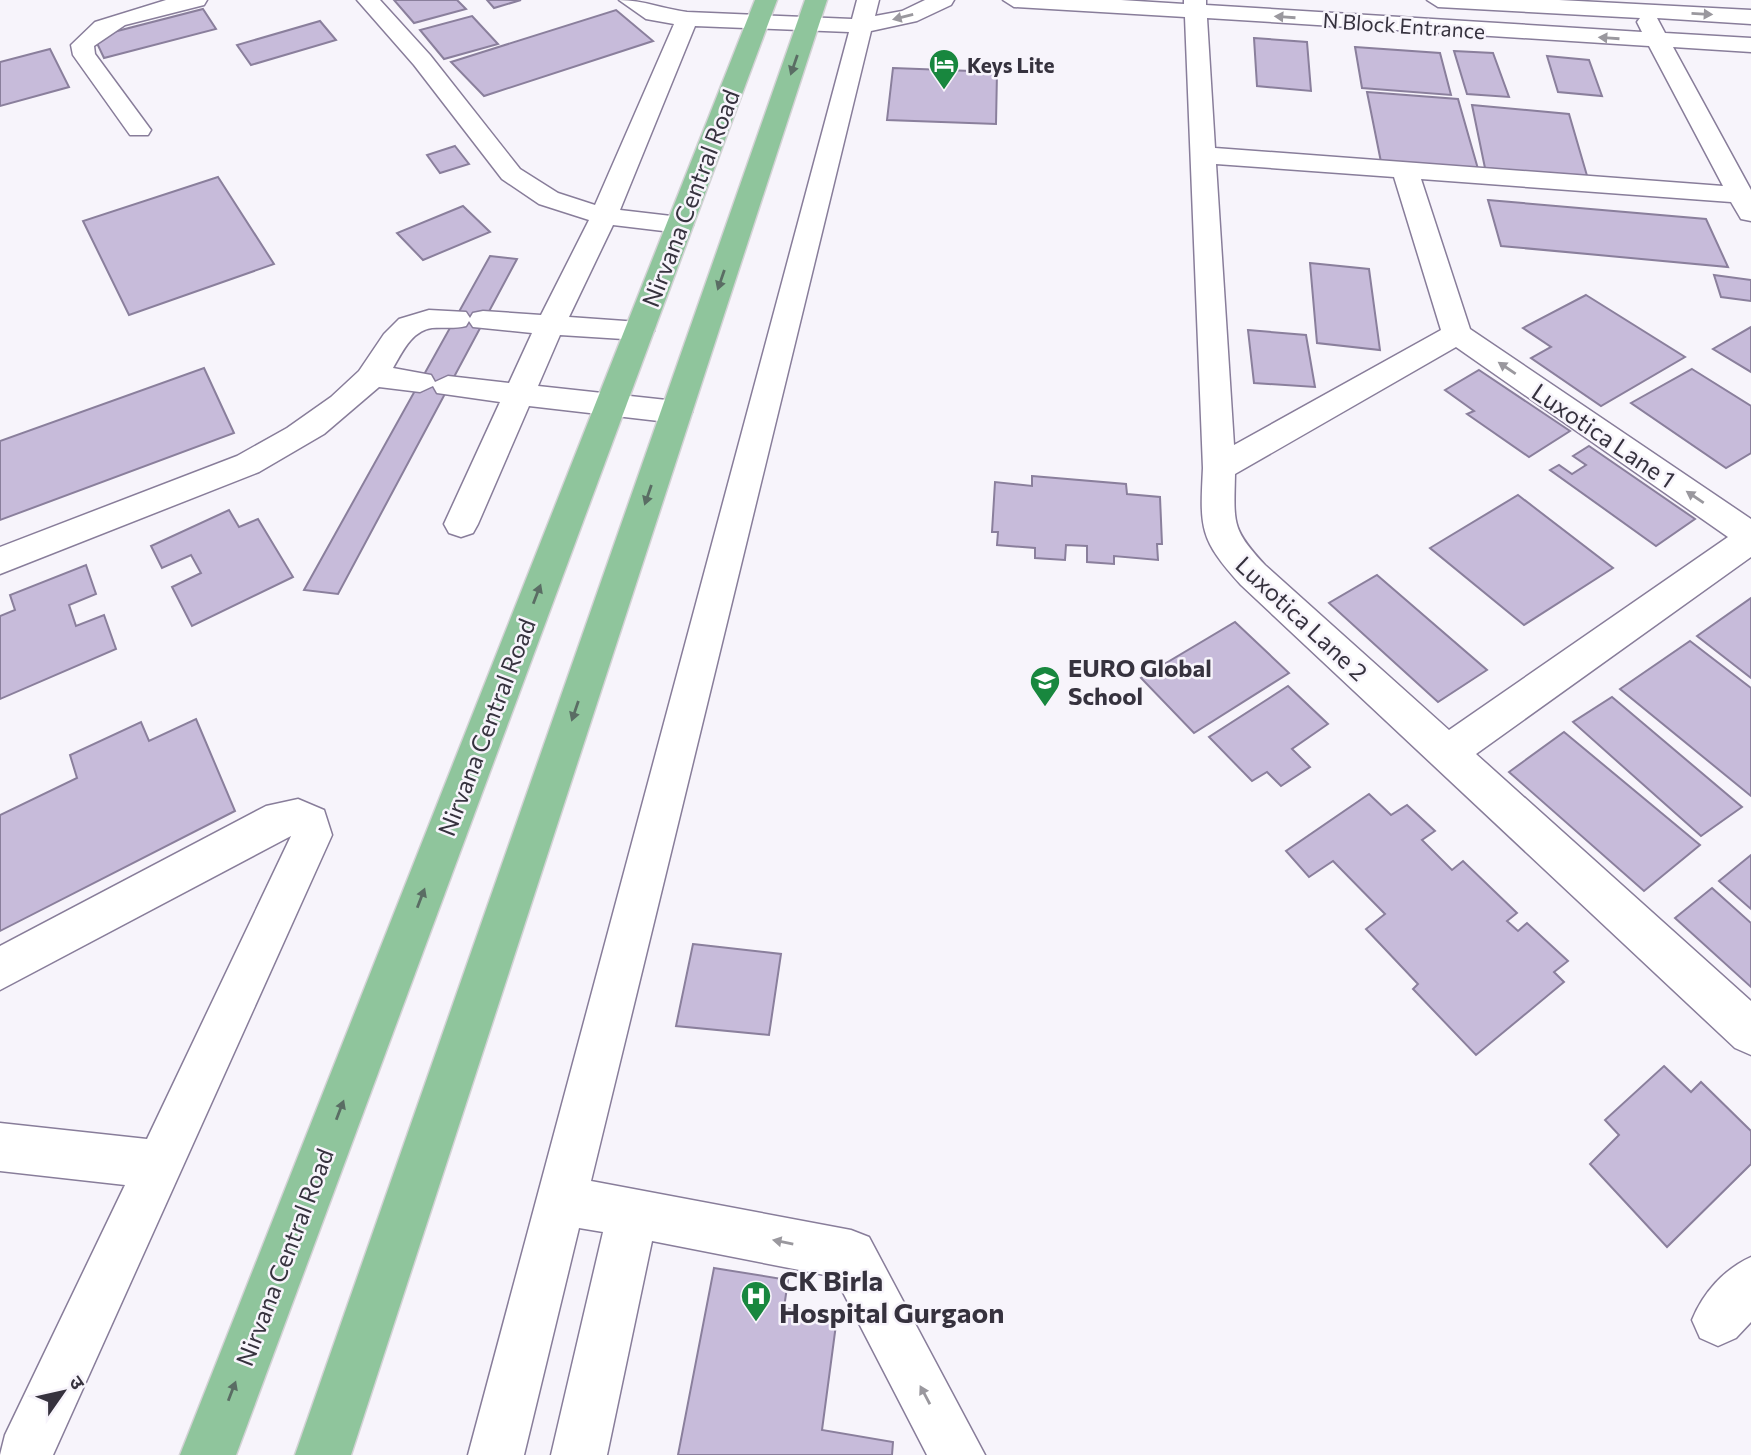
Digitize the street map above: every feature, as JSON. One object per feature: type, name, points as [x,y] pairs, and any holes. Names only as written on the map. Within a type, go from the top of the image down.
[{"type":"main road","name":"Nirvana Central Road","points":[[208,1455],[762,11]]},
{"type":"main road","name":"Nirvana Central Road","points":[[323,1455],[812,12]]},
{"type":"street","points":[[139,130],[84,55],[82,45],[88,35],[113,22],[196,0]]},
{"type":"street","points":[[368,0],[422,60],[511,174],[542,197],[604,216],[680,225]]},
{"type":"street","points":[[630,0],[654,14],[687,19],[762,11],[917,14],[943,0]]},
{"type":"street","name":"N Block Entrance","points":[[1014,0],[1196,6],[1658,41],[1751,45]]},
{"type":"street","name":"N Block Entrance","points":[[1438,0],[1751,17]]},
{"type":"street","name":"Luxotica Lane 2","points":[[1196,6],[1219,468],[1217,520],[1226,546],[1252,575],[1449,752],[1751,1032]]},
{"type":"street","points":[[1643,11],[1745,205]]},
{"type":"street","points":[[496,1455],[864,13]]},
{"type":"street","points":[[461,524],[521,395],[550,325],[604,216],[687,19]]},
{"type":"street","points":[[1203,155],[1405,170],[1745,205]]},
{"type":"street","points":[[1219,468],[1457,334],[1405,170]]},
{"type":"street","points":[[0,561],[248,464],[287,444],[326,420],[372,376],[404,330],[420,320],[470,319],[639,331]]},
{"type":"street","name":"Luxotica Lane 1","points":[[1457,334],[1751,537]]},
{"type":"street","points":[[372,376],[676,412]]},
{"type":"street","points":[[1449,752],[1751,537]]},
{"type":"street","points":[[0,969],[280,819],[299,817],[310,823],[312,835],[25,1455]]},
{"type":"street","points":[[0,1147],[161,1165]]},
{"type":"street","points":[[561,1202],[633,1212],[851,1255],[957,1455]]},
{"type":"street","points":[[579,1455],[633,1212]]},
{"type":"street","points":[[1718,1320],[1751,1283]]},
{"type":"building","points":[[394,0],[457,0],[466,9],[414,23]]},
{"type":"building","points":[[487,0],[521,0],[494,8]]},
{"type":"building","points":[[203,9],[216,29],[104,58],[94,37]]},
{"type":"building","points":[[616,10],[653,41],[484,96],[451,62]]},
{"type":"building","points":[[472,16],[498,44],[444,59],[420,30]]},
{"type":"building","points":[[320,21],[336,40],[251,65],[237,45]]},
{"type":"building","points":[[1254,38],[1307,42],[1311,91],[1257,86]]},
{"type":"building","points":[[1355,47],[1440,53],[1451,95],[1362,88]]},
{"type":"building","points":[[50,49],[69,87],[0,106],[0,62]]},
{"type":"building","points":[[1454,51],[1493,53],[1509,97],[1467,94]]},
{"type":"building","points":[[1547,56],[1589,60],[1602,96],[1558,92]]},
{"type":"building","name":"Keys Lite","points":[[893,68],[997,72],[996,124],[887,120]]},
{"type":"building","points":[[1367,92],[1458,99],[1478,169],[1381,162]]},
{"type":"building","points":[[1472,105],[1569,114],[1588,179],[1485,168]]},
{"type":"building","points":[[455,146],[469,164],[440,173],[427,155]]},
{"type":"building","points":[[218,177],[274,264],[129,315],[83,221]]},
{"type":"building","points":[[1488,200],[1706,219],[1728,267],[1501,246]]},
{"type":"building","points":[[463,206],[490,232],[423,260],[397,233]]},
{"type":"building","points":[[490,256],[517,259],[338,594],[304,590]]},
{"type":"building","points":[[1310,263],[1369,269],[1380,350],[1317,343]]},
{"type":"building","points":[[1714,275],[1751,280],[1751,301],[1721,297]]},
{"type":"building","points":[[1586,295],[1685,357],[1601,406],[1531,358],[1551,347],[1523,328]]},
{"type":"building","points":[[1751,327],[1751,372],[1713,349]]},
{"type":"building","points":[[1248,330],[1306,335],[1315,387],[1254,383]]},
{"type":"building","points":[[204,368],[234,433],[0,520],[0,441]]},
{"type":"building","points":[[1692,369],[1751,406],[1751,453],[1726,468],[1631,403]]},
{"type":"building","points":[[1479,370],[1570,431],[1529,457],[1467,414],[1474,411],[1445,390]]},
{"type":"building","points":[[1589,446],[1695,519],[1656,546],[1550,470],[1559,465],[1572,474],[1586,465],[1573,456]]},
{"type":"building","points":[[1032,476],[1126,484],[1127,494],[1160,497],[1162,544],[1157,544],[1158,560],[1114,556],[1114,564],[1087,562],[1087,546],[1066,545],[1065,560],[1035,558],[1035,548],[997,545],[998,532],[992,532],[995,482],[1032,486]]},
{"type":"building","points":[[1518,495],[1613,568],[1524,625],[1430,548]]},
{"type":"building","points":[[229,510],[239,527],[258,519],[293,577],[192,626],[172,587],[201,573],[191,555],[162,568],[151,546]]},
{"type":"building","points":[[86,565],[96,594],[69,605],[76,626],[104,615],[116,649],[0,699],[0,616],[15,610],[10,595]]},
{"type":"building","points":[[1377,575],[1487,670],[1438,702],[1329,603]]},
{"type":"building","points":[[1751,598],[1751,678],[1697,636]]},
{"type":"building","points":[[1235,622],[1289,673],[1194,733],[1141,678]]},
{"type":"building","points":[[1690,641],[1751,688],[1751,796],[1620,689]]},
{"type":"building","points":[[1288,686],[1328,724],[1292,749],[1310,767],[1281,786],[1267,772],[1252,781],[1209,737]]},
{"type":"building","points":[[1612,697],[1742,807],[1701,836],[1573,722]]},
{"type":"building","points":[[196,719],[235,811],[0,931],[0,815],[77,778],[70,755],[141,722],[149,741]]},
{"type":"building","points":[[1564,732],[1700,845],[1644,891],[1509,772]]},
{"type":"building","points":[[1369,794],[1391,815],[1407,805],[1435,831],[1422,840],[1452,870],[1463,861],[1517,913],[1507,921],[1518,931],[1527,923],[1568,961],[1554,972],[1564,982],[1476,1055],[1413,989],[1418,984],[1366,929],[1385,914],[1333,861],[1309,877],[1286,851]]},
{"type":"building","points":[[1751,855],[1751,909],[1719,881]]},
{"type":"building","points":[[1712,888],[1751,923],[1751,987],[1675,918]]},
{"type":"building","points":[[693,944],[781,954],[769,1035],[676,1026]]},
{"type":"building","points":[[1664,1066],[1691,1092],[1701,1082],[1751,1131],[1751,1164],[1667,1247],[1590,1164],[1619,1135],[1605,1120]]},
{"type":"building","points":[[714,1268],[788,1280],[784,1308],[837,1317],[822,1430],[893,1442],[892,1455],[678,1455]]},
{"type":"place","name":"Keys Lite","points":[[944,91]]},
{"type":"place","name":"EURO Global School","points":[[1045,708]]},
{"type":"place","name":"CK Birla Hospital Gurgaon","points":[[756,1323]]}]
